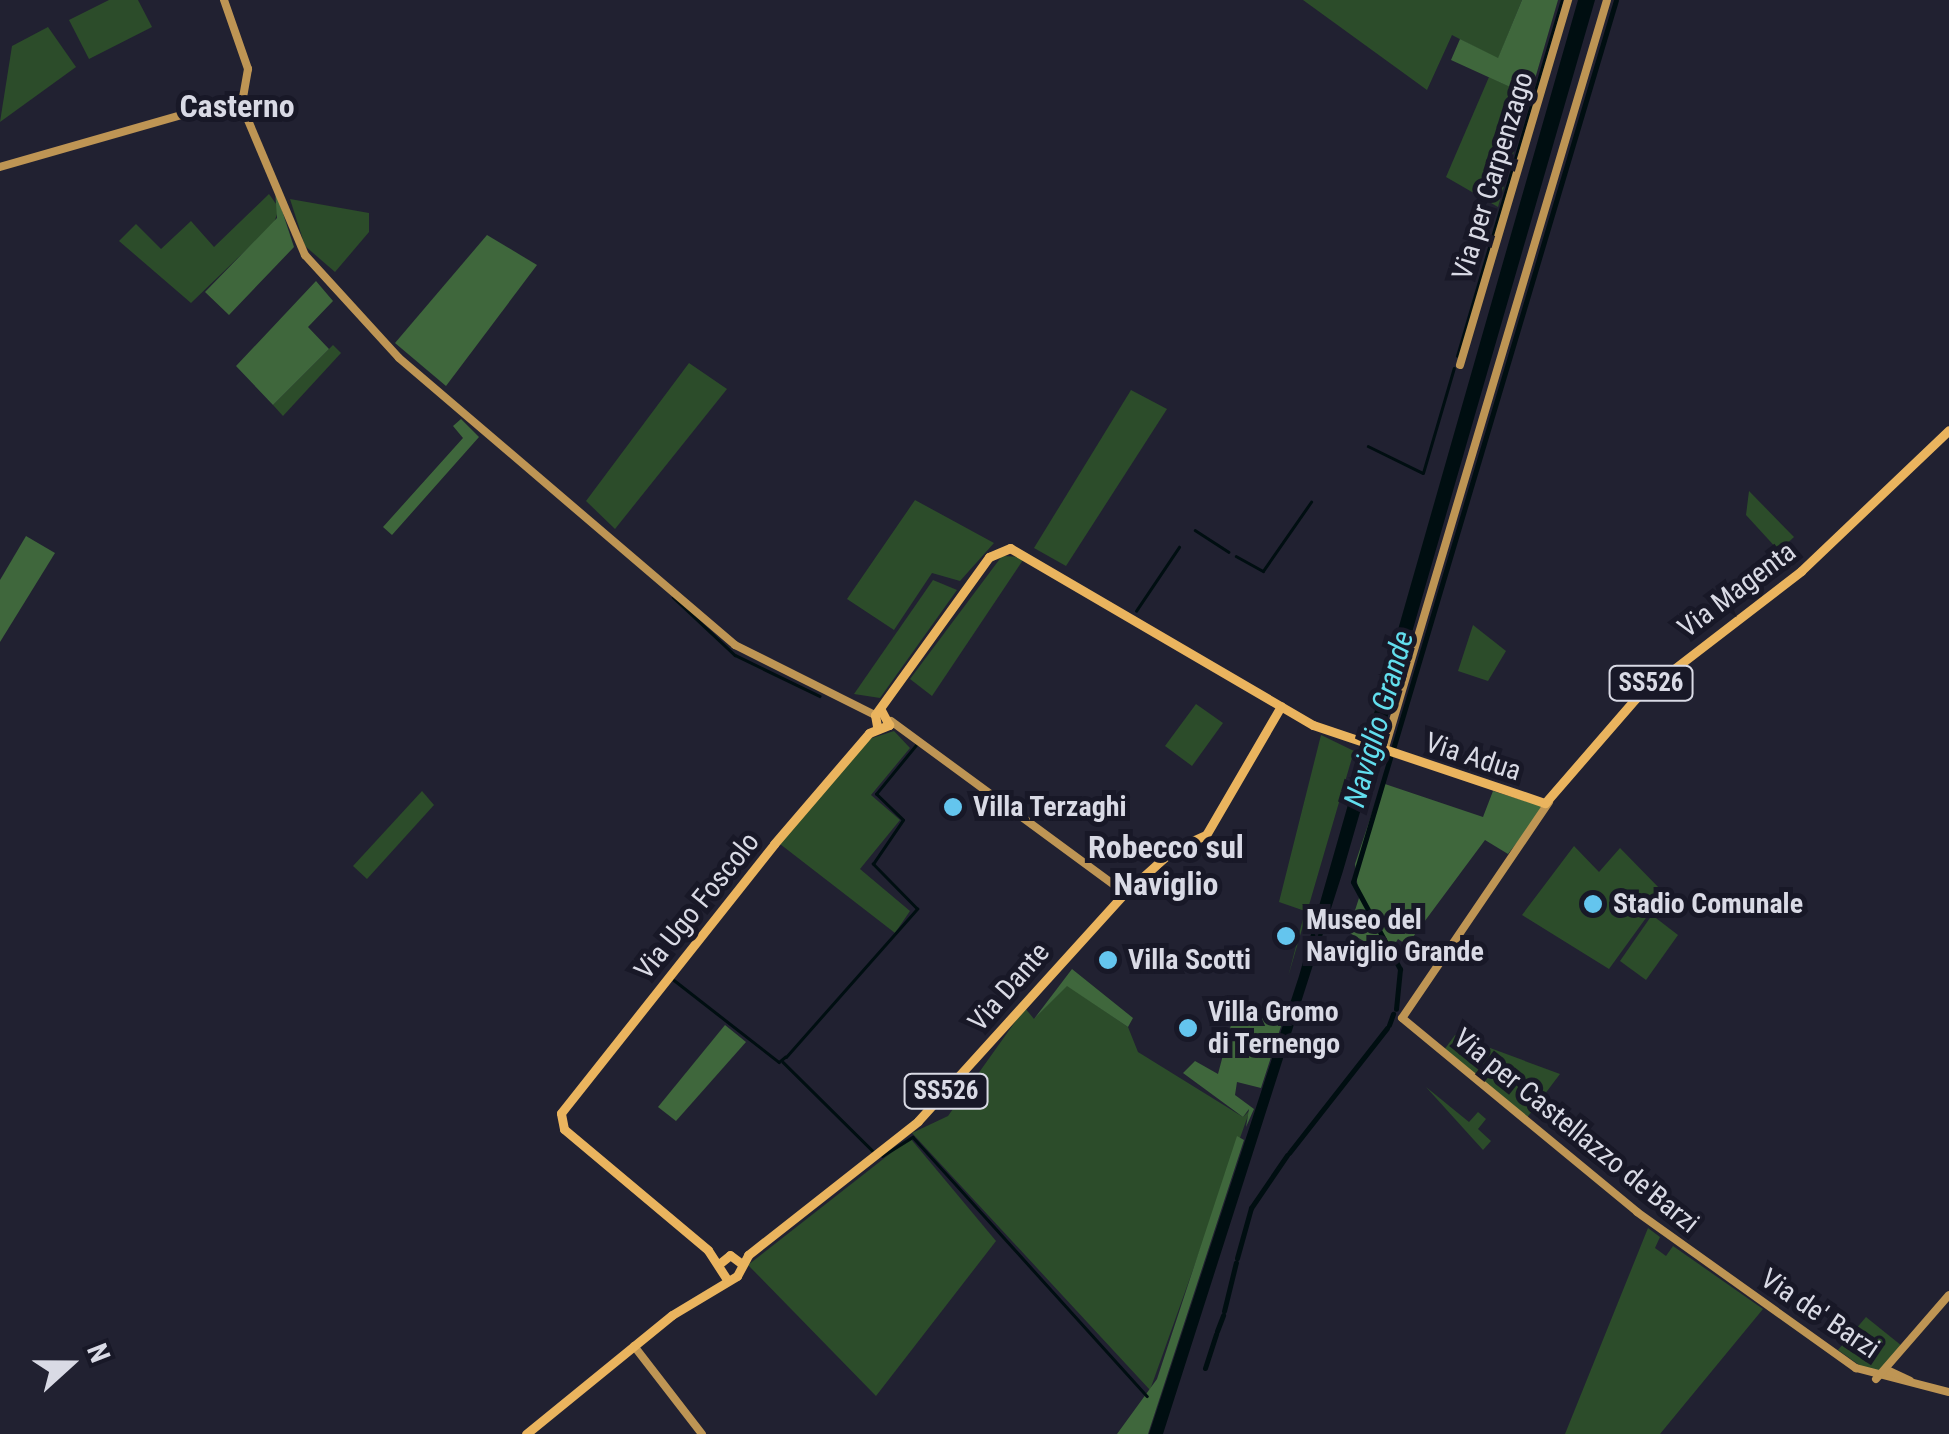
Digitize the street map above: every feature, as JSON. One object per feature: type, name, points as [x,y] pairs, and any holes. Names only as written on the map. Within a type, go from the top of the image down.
[{"type":"main road","name":"Via Magenta","points":[[1550,802],[1653,682],[1831,545],[1949,430]]},
{"type":"main road","name":"Via Ugo Foscolo","points":[[723,1267],[560,1120],[878,717],[1000,550],[1022,550],[1094,590]]},
{"type":"main road","name":"Via Adua","points":[[1094,590],[1297,716],[1381,750],[1550,802]]},
{"type":"main road","points":[[1274,721],[1281,706]]},
{"type":"main road","points":[[1274,721],[1297,716]]},
{"type":"main road","points":[[878,717],[891,721]]},
{"type":"main road","name":"SS526","points":[[1125,893],[1174,849],[1203,838],[1274,721]]},
{"type":"main road","name":"Via Dante","points":[[742,1264],[918,1122],[1125,893]]},
{"type":"main road","points":[[723,1267],[742,1264]]},
{"type":"main road","name":"SS526","points":[[526,1434],[709,1288],[723,1267],[742,1264]]},
{"type":"street","points":[[224,0],[246,60],[246,88],[237,105]]},
{"type":"street","name":"Via per Carpenzago","points":[[1460,365],[1568,0]]},
{"type":"street","points":[[1381,750],[1607,0]]},
{"type":"street","points":[[0,167],[215,104],[237,105]]},
{"type":"street","points":[[237,105],[305,256],[400,358],[750,656],[878,717]]},
{"type":"street","points":[[891,721],[928,740],[1125,893]]},
{"type":"street","name":"Via per Castellazzo de'Barzi","points":[[1550,802],[1400,1014],[1728,1278]]},
{"type":"street","name":"Via de' Barzi","points":[[1728,1278],[1876,1379],[1918,1385]]},
{"type":"street","points":[[1876,1379],[1949,1295]]},
{"type":"street","points":[[634,1346],[702,1434]]},
{"type":"street","points":[[1890,1367],[1918,1385],[1949,1392]]},
{"type":"green space","points":[[109,0],[138,0],[152,27],[89,59],[69,20]]},
{"type":"green space","points":[[1303,0],[1522,0],[1498,59],[1452,35],[1427,90]]},
{"type":"green space","points":[[1522,0],[1558,0],[1530,96],[1451,60],[1460,39],[1498,58]]},
{"type":"green space","points":[[48,27],[76,67],[0,122],[12,46]]},
{"type":"green space","points":[[1489,77],[1530,96],[1498,207],[1446,177]]},
{"type":"green space","points":[[275,189],[294,247],[229,315],[205,292],[277,218]]},
{"type":"green space","points":[[269,194],[279,208],[274,223],[191,303],[119,241],[136,224],[161,249],[191,221],[214,247]]},
{"type":"green space","points":[[290,199],[369,213],[369,232],[335,272],[305,246]]},
{"type":"green space","points":[[487,235],[537,265],[446,386],[395,343]]},
{"type":"green space","points":[[316,281],[333,301],[308,327],[329,349],[273,405],[236,366]]},
{"type":"green space","points":[[333,345],[341,353],[283,416],[273,405]]},
{"type":"green space","points":[[689,363],[727,389],[615,529],[586,501]]},
{"type":"green space","points":[[1131,390],[1167,409],[1066,566],[1034,548]]},
{"type":"green space","points":[[461,419],[479,437],[392,535],[383,527],[463,438],[453,426]]},
{"type":"green space","points":[[1749,491],[1794,537],[1779,551],[1746,515]]},
{"type":"green space","points":[[915,500],[994,543],[960,581],[932,573],[894,630],[847,599]]},
{"type":"green space","points":[[26,536],[55,553],[0,642],[0,580]]},
{"type":"green space","points":[[1002,556],[1025,557],[932,696],[910,679]]},
{"type":"green space","points":[[933,580],[957,590],[880,698],[854,694]]},
{"type":"green space","points":[[1473,625],[1506,651],[1488,681],[1458,671]]},
{"type":"green space","points":[[1196,704],[1223,723],[1192,766],[1165,746]]},
{"type":"green space","points":[[894,731],[910,748],[871,795],[900,820],[860,869],[910,911],[895,933],[780,844],[866,740]]},
{"type":"green space","points":[[1321,735],[1354,751],[1288,977],[1305,911],[1279,902]]},
{"type":"green space","points":[[1382,783],[1483,817],[1493,791],[1545,807],[1508,854],[1485,840],[1407,945],[1398,939],[1388,955],[1348,932],[1359,898],[1355,864]]},
{"type":"green space","points":[[422,791],[434,805],[367,879],[353,866]]},
{"type":"green space","name":"Stadio Comunale","points":[[1574,846],[1599,872],[1620,848],[1664,893],[1609,969],[1522,915]]},
{"type":"green space","points":[[1652,915],[1678,935],[1646,980],[1620,961]]},
{"type":"green space","points":[[1072,969],[1133,1018],[1128,1027],[1067,986],[1034,1019]]},
{"type":"green space","points":[[1067,985],[1128,1027],[1138,1052],[1243,1117],[1250,1110],[1150,1390],[912,1133],[948,1116],[1025,1008],[1034,1019]]},
{"type":"green space","points":[[1237,1002],[1285,1014],[1261,1088],[1237,1082],[1235,1095],[1254,1109],[1246,1127],[1249,1109],[1243,1117],[1183,1073],[1195,1061],[1218,1074]]},
{"type":"green space","points":[[725,1025],[746,1042],[676,1121],[658,1107]]},
{"type":"green space","points":[[1455,1035],[1560,1074],[1526,1119],[1444,1050]]},
{"type":"green space","points":[[1426,1087],[1469,1122],[1478,1112],[1486,1119],[1478,1129],[1491,1141],[1483,1150]]},
{"type":"green space","points":[[1237,1136],[1244,1140],[1148,1434],[1117,1434],[1157,1379]]},
{"type":"green space","points":[[910,1138],[996,1241],[876,1396],[748,1265]]},
{"type":"green space","points":[[1648,1228],[1660,1237],[1655,1248],[1666,1256],[1673,1246],[1763,1309],[1660,1434],[1565,1434]]},
{"type":"green space","points":[[1866,1317],[1902,1346],[1882,1370],[1869,1372],[1838,1350]]},
{"type":"water","name":"Naviglio Grande","points":[[1578,0],[1595,0],[1343,871],[1163,1434],[1149,1434],[1299,976]]},
{"type":"waterway","points":[[1457,356],[1562,0]]},
{"type":"waterway","name":"Naviglio Grande","points":[[1393,749],[1616,0]]},
{"type":"waterway","points":[[1368,446],[1423,473],[1454,368]]},
{"type":"waterway","points":[[1236,556],[1263,571],[1311,502]]},
{"type":"waterway","points":[[1195,530],[1229,552]]},
{"type":"waterway","points":[[1136,611],[1179,547]]},
{"type":"waterway","points":[[673,597],[735,655],[820,696]]},
{"type":"waterway","points":[[786,1057],[917,909],[873,864],[903,820],[876,794],[916,745]]},
{"type":"waterway","name":"Naviglio Grande","points":[[1390,758],[1353,882],[1400,969],[1396,1009]]},
{"type":"waterway","points":[[674,980],[779,1062],[785,1057]]},
{"type":"waterway","points":[[1389,1025],[1393,1014]]},
{"type":"waterway","points":[[1289,1153],[1387,1028]]},
{"type":"waterway","points":[[783,1062],[873,1151]]},
{"type":"waterway","points":[[882,1156],[913,1137],[1147,1396]]},
{"type":"waterway","points":[[1237,1258],[1251,1208],[1287,1155]]},
{"type":"waterway","points":[[1224,1311],[1236,1262]]},
{"type":"waterway","points":[[1217,1331],[1223,1315]]},
{"type":"waterway","points":[[1205,1368],[1216,1334]]},
{"type":"place","name":"Villa Terzaghi","points":[[953,807]]},
{"type":"place","name":"Stadio Comunale","points":[[1593,904]]},
{"type":"place","name":"Museo del Naviglio Grande","points":[[1286,936]]},
{"type":"place","name":"Villa Scotti","points":[[1108,960]]},
{"type":"place","name":"Villa Gromo di Ternengo","points":[[1188,1028]]},
{"type":"district","name":"Casterno","points":[[237,106]]},
{"type":"district","name":"Robecco sul Naviglio","points":[[1166,866]]}]
